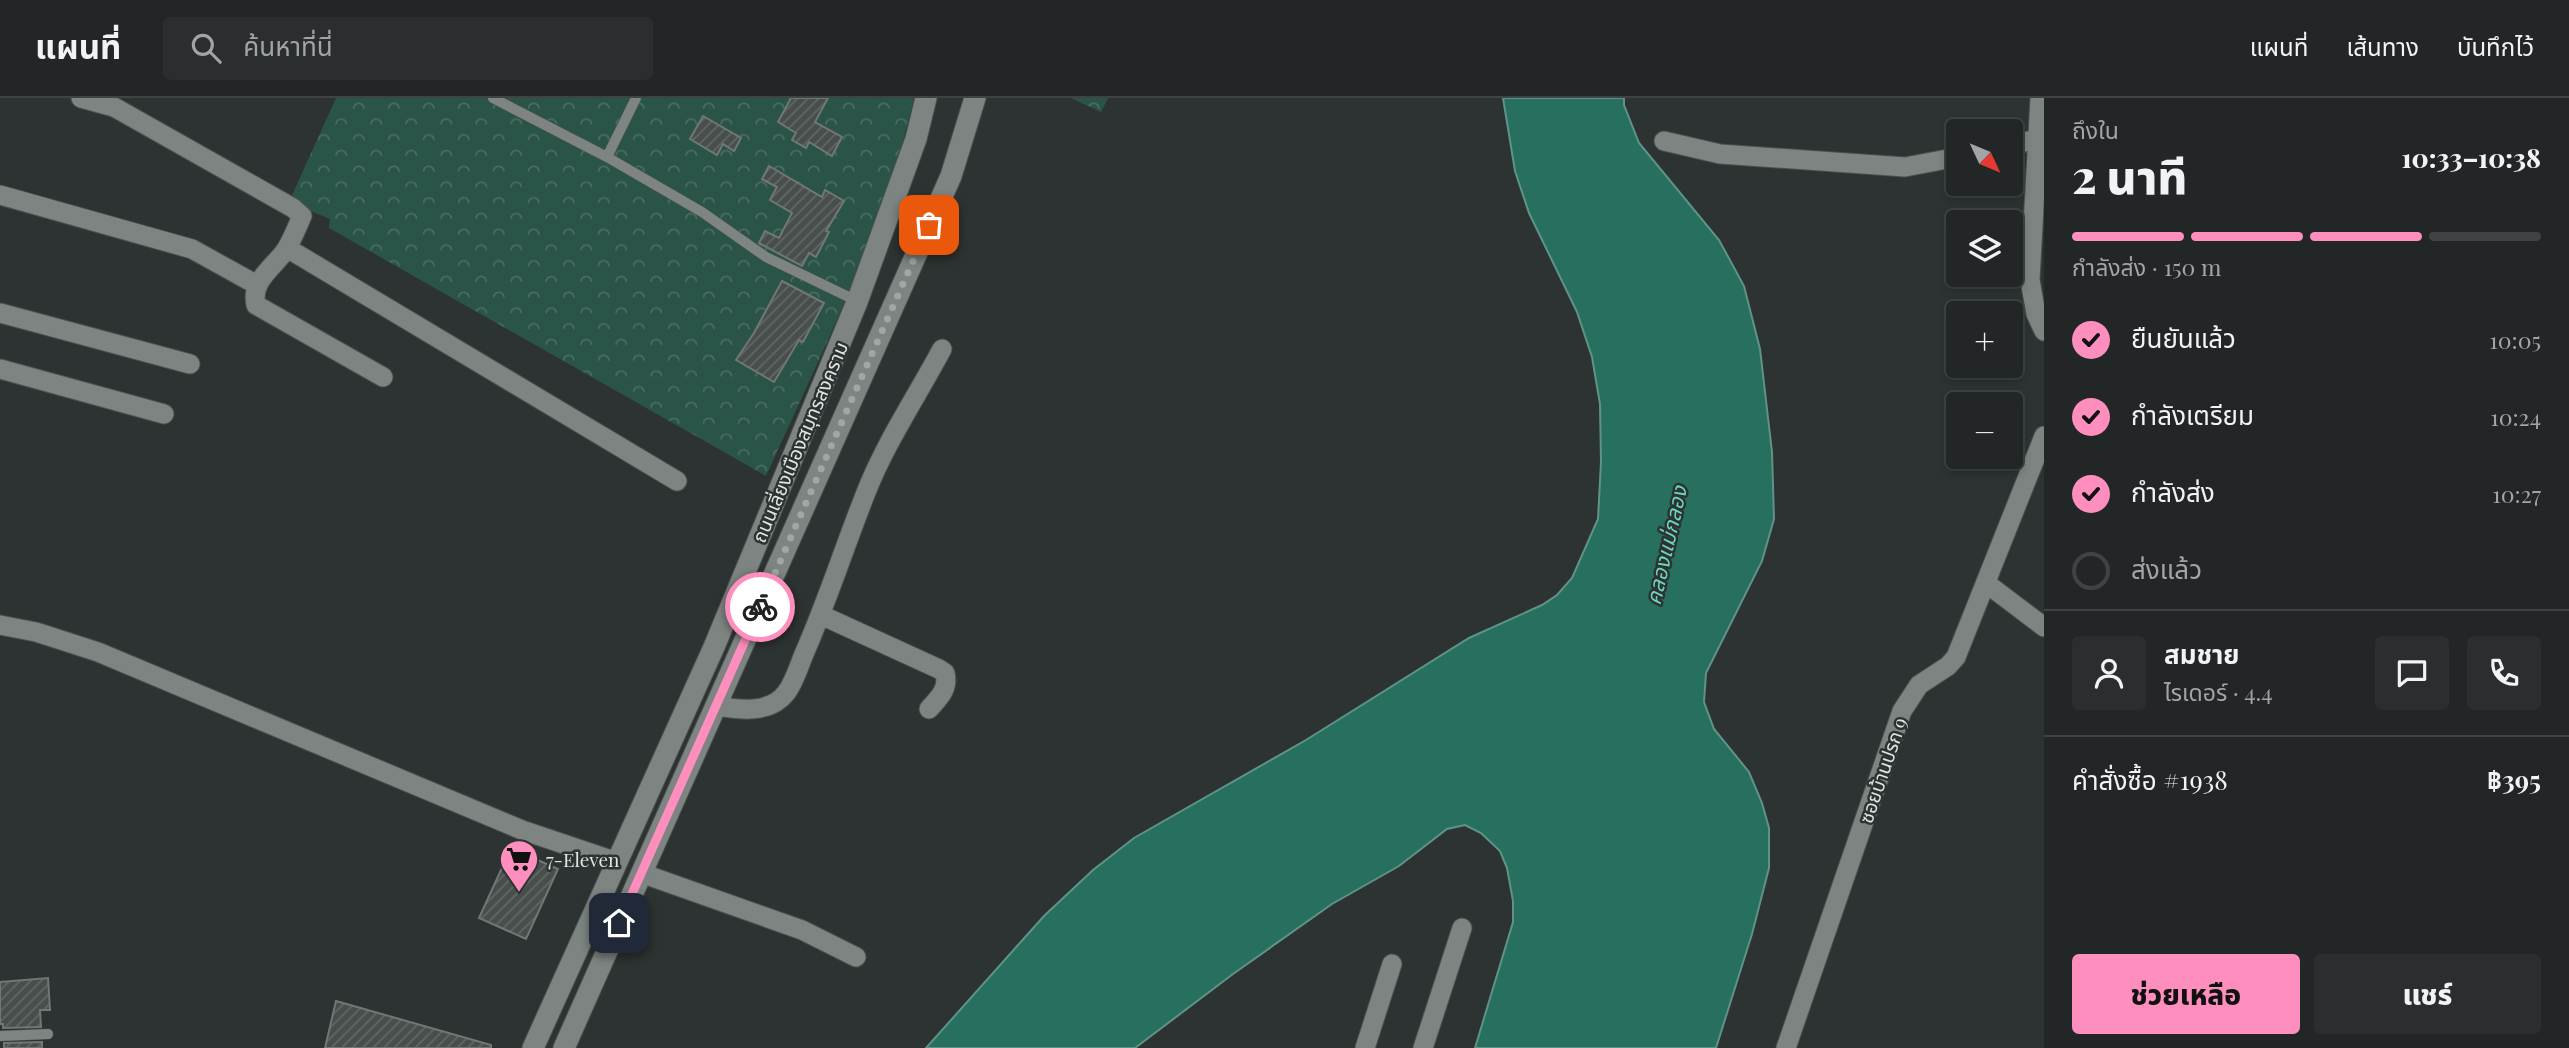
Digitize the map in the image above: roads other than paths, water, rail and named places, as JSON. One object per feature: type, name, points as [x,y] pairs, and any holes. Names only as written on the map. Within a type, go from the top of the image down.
[{"type":"main road","name":"ถนนเลี่ยงเมืองสมุทรสงคราม","points":[[533,1048],[714,647],[858,302],[916,139],[926,98]]},
{"type":"main road","name":"ถนนเลี่ยงเมืองสมุทรสงคราม","points":[[564,1048],[951,176],[975,98]]},
{"type":"street","points":[[81,98],[114,107],[293,208],[302,216],[287,248],[257,285],[253,295],[256,305],[383,377]]},
{"type":"street","points":[[2040,98],[2030,280],[2036,314],[2044,331]]},
{"type":"street","points":[[2023,142],[2036,139]]},
{"type":"street","points":[[1664,141],[1720,154],[1905,167],[1946,159]]},
{"type":"street","points":[[0,195],[192,249],[257,285]]},
{"type":"street","points":[[287,248],[677,481]]},
{"type":"street","points":[[0,313],[190,364]]},
{"type":"street","points":[[717,706],[750,710],[768,705],[787,693],[821,615],[865,494],[886,448],[942,349]]},
{"type":"street","points":[[0,369],[164,414]]},
{"type":"street","name":"ซอยบ้านปรก 9","points":[[1786,1048],[1902,712],[1919,685],[1948,666],[1956,657],[2044,436]]},
{"type":"street","points":[[1986,583],[2044,627]]},
{"type":"street","points":[[821,615],[945,674],[946,686],[943,693],[929,709]]},
{"type":"street","points":[[0,625],[36,632],[98,652],[522,830],[617,862]]},
{"type":"street","points":[[640,873],[802,930],[856,957]]},
{"type":"street","points":[[1423,1048],[1462,928]]},
{"type":"street","points":[[1364,1048],[1392,964]]},
{"type":"lane","points":[[493,98],[607,157],[702,212],[766,257],[858,302]]},
{"type":"lane","points":[[607,157],[636,98]]},
{"type":"lane","points":[[0,1036],[48,1034]]},
{"type":"water","name":"คลองแม่กลอง","points":[[1503,98],[1624,98],[1624,105],[1639,143],[1719,240],[1744,286],[1760,349],[1772,452],[1774,519],[1762,561],[1706,673],[1704,702],[1714,729],[1749,772],[1762,803],[1769,828],[1769,868],[1752,934],[1716,1048],[1475,1048],[1513,922],[1513,901],[1507,868],[1500,851],[1481,833],[1465,825],[1447,829],[1399,866],[1332,904],[1135,1048],[926,1048],[1044,916],[1093,870],[1134,838],[1306,740],[1469,638],[1542,605],[1557,595],[1572,578],[1598,519],[1600,404],[1592,357],[1577,312],[1529,213],[1515,171]]},
{"type":"place","name":"7-Eleven","points":[[519,893]]}]
